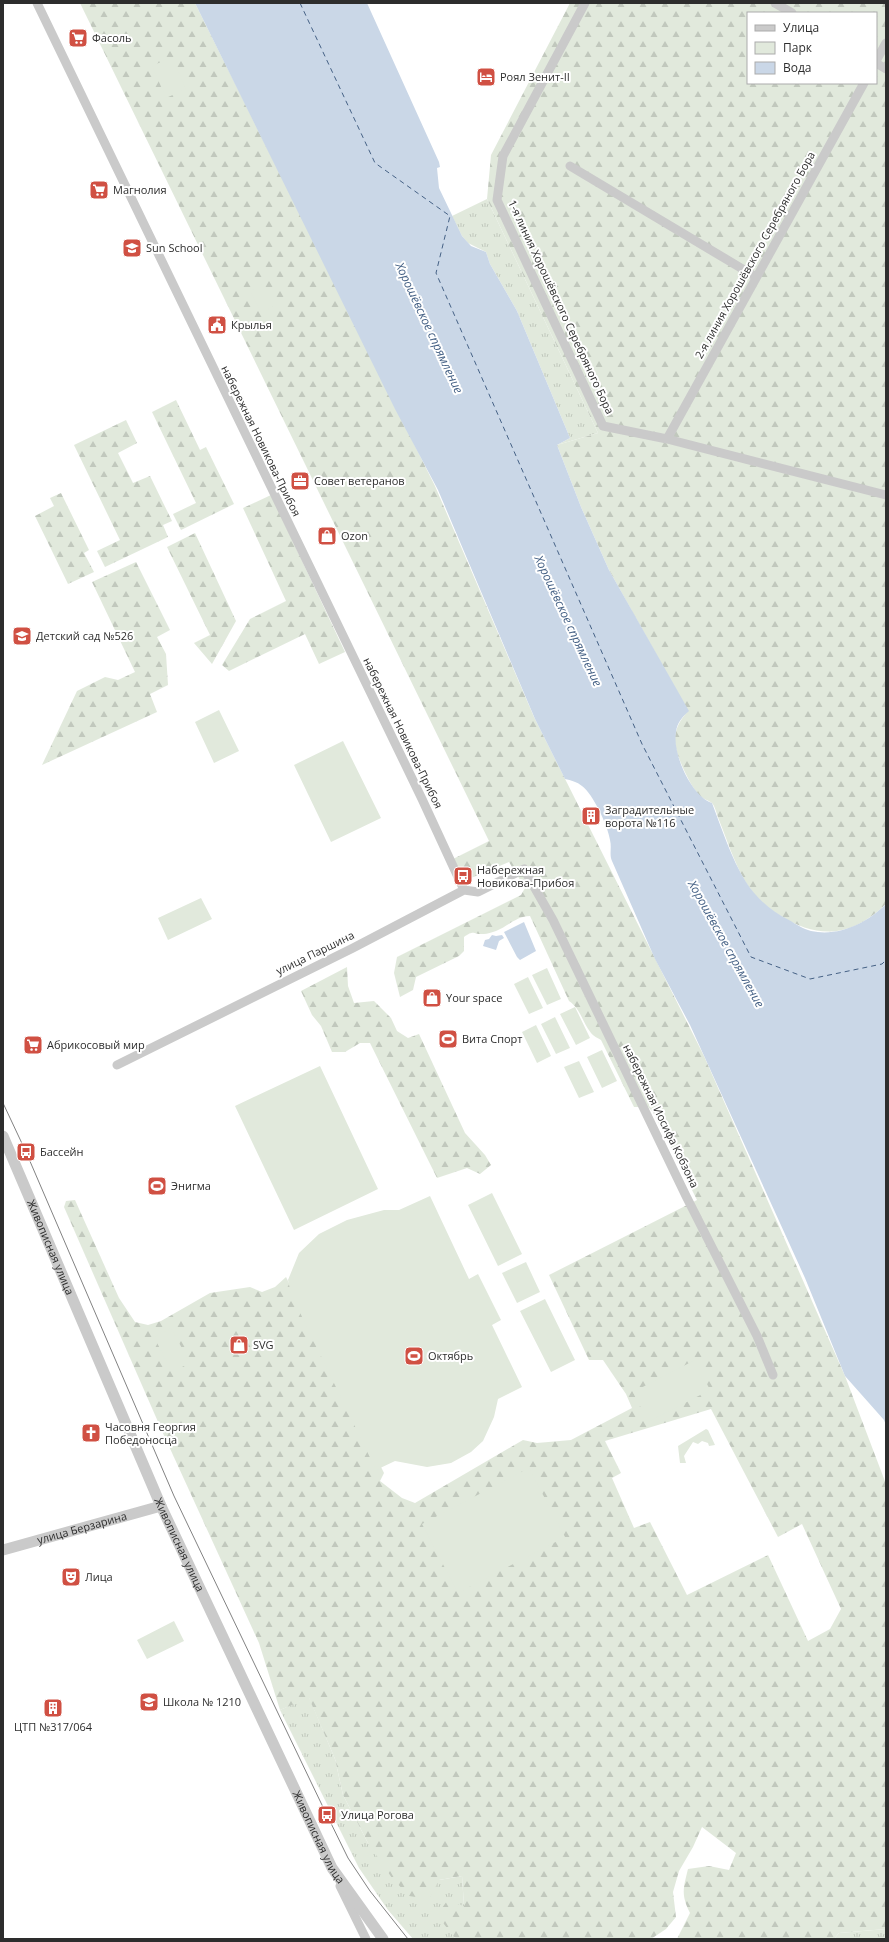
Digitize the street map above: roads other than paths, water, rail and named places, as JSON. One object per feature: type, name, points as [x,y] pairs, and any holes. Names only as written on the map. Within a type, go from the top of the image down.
[{"type":"street","name":"набережная Новикова-Прибоя","points":[[37,3],[424,804],[464,890]]},
{"type":"street","name":"1-я линия Хорошёвского Серебряного Бора","points":[[585,3],[503,156],[498,200],[603,426],[667,439]]},
{"type":"street","points":[[775,3],[790,12]]},
{"type":"street","points":[[877,60],[886,44]]},
{"type":"street","points":[[877,63],[886,68]]},
{"type":"street","name":"2-я линия Хорошёвского Серебряного Бора","points":[[667,439],[863,84]]},
{"type":"street","points":[[570,166],[756,277]]},
{"type":"street","points":[[667,439],[886,496]]},
{"type":"street","name":"улица Паршина","points":[[117,1065],[353,948],[464,890],[478,892],[524,869]]},
{"type":"street","name":"набережная Иосифа Кобзона","points":[[524,869],[553,920],[686,1196],[757,1336],[773,1375]]},
{"type":"street","name":"Живописная улица","points":[[3,1136],[161,1506],[332,1868],[383,1939]]},
{"type":"street","name":"улица Берзарина","points":[[3,1550],[161,1506]]},
{"type":"street","points":[[332,1868],[366,1939]]},
{"type":"water","name":"Хорошёвское спрямление","points":[[195,3],[367,3],[439,162],[440,167],[437,168],[439,188],[462,236],[471,246],[486,252],[490,264],[517,311],[570,438],[557,445],[581,507],[609,570],[689,711],[680,720],[677,726],[676,741],[680,762],[690,783],[697,792],[704,799],[712,803],[727,843],[746,882],[765,904],[783,917],[802,928],[811,931],[832,932],[852,927],[870,917],[886,904],[886,1425],[884,1420],[845,1376],[805,1278],[690,1025],[655,959],[612,861],[609,834],[599,811],[591,796],[582,786],[574,781],[565,779],[535,719],[438,490],[395,409]]},
{"type":"water","points":[[524,922],[536,951],[520,960],[504,932]]},
{"type":"water","points":[[492,935],[502,935],[504,938],[499,941],[496,950],[483,946],[485,940],[489,939]]},
{"type":"tram line","points":[[3,1103],[26,1152],[174,1496],[322,1805],[348,1858],[370,1891],[408,1939]]},
{"type":"place","name":"Фасоль","points":[[78,38]]},
{"type":"place","name":"Роял Зенит-II","points":[[486,77]]},
{"type":"place","name":"Магнолия","points":[[99,190]]},
{"type":"place","name":"Sun School","points":[[132,248]]},
{"type":"place","name":"Крылья","points":[[217,325]]},
{"type":"place","name":"Совет ветеранов","points":[[300,481]]},
{"type":"place","name":"Ozon","points":[[327,536]]},
{"type":"place","name":"Детский сад №526","points":[[22,636]]},
{"type":"place","name":"Заградительные ворота №116","points":[[591,816]]},
{"type":"place","name":"Набережная Новикова-Прибоя","points":[[463,876]]},
{"type":"place","name":"Your space","points":[[432,998]]},
{"type":"place","name":"Вита Спорт","points":[[448,1039]]},
{"type":"place","name":"Абрикосовый мир","points":[[33,1045]]},
{"type":"place","name":"Бассейн","points":[[26,1152]]},
{"type":"place","name":"Энигма","points":[[157,1186]]},
{"type":"place","name":"SVG","points":[[239,1345]]},
{"type":"place","name":"Октябрь","points":[[414,1356]]},
{"type":"place","name":"Часовня Георгия Победоносца","points":[[91,1433]]},
{"type":"place","name":"Лица","points":[[71,1577]]},
{"type":"place","name":"Школа № 1210","points":[[149,1702]]},
{"type":"place","name":"ЦТП №317/064","points":[[53,1708]]},
{"type":"place","name":"Улица Рогова","points":[[327,1815]]}]
